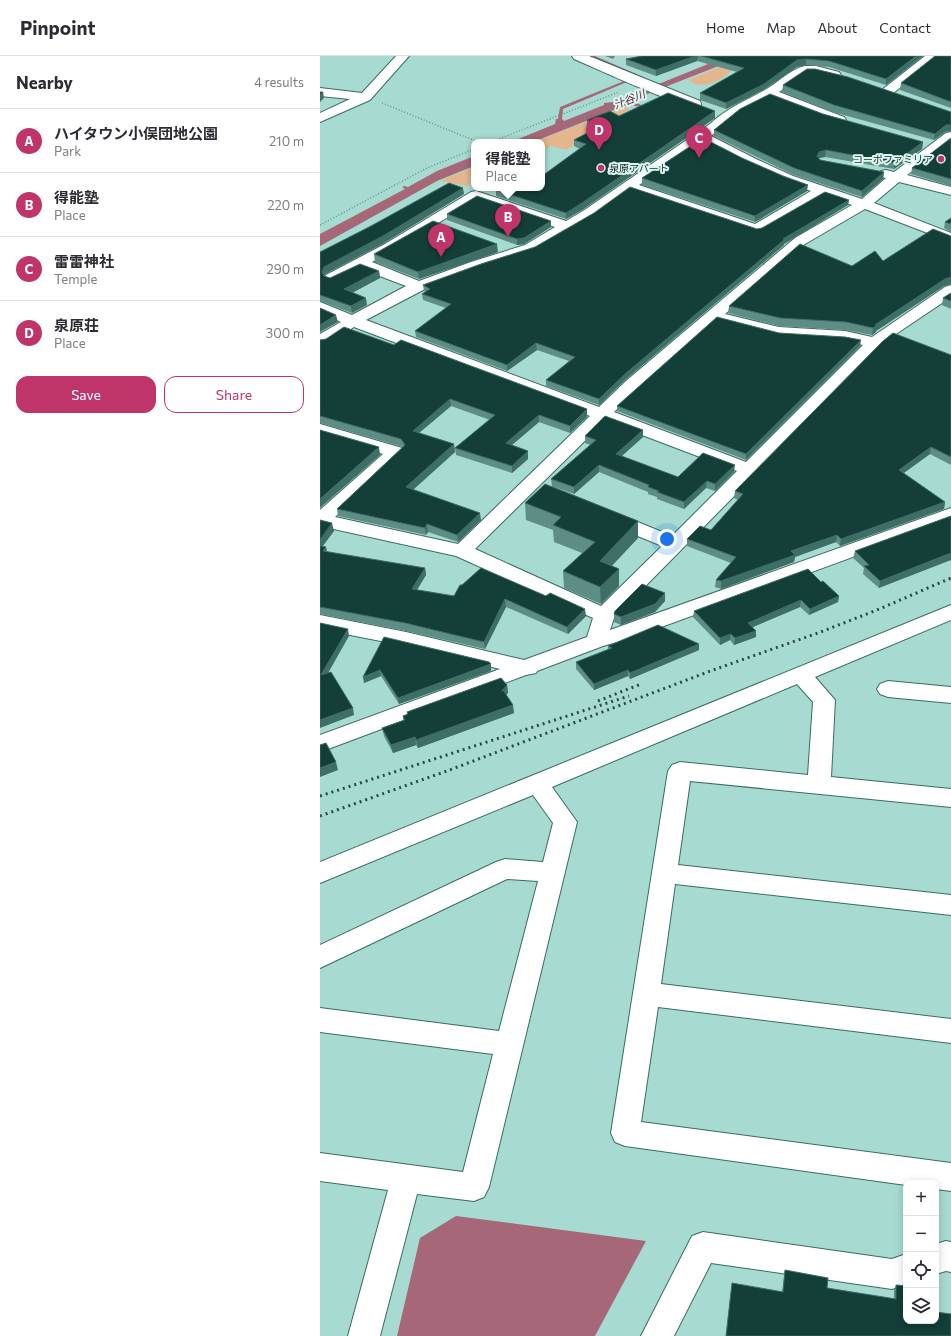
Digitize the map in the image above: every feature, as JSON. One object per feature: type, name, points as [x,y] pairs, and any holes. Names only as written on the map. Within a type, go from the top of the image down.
[{"type":"street","points":[[320,118],[365,97],[403,56]]},
{"type":"street","points":[[578,56],[665,91],[668,94],[726,115]]},
{"type":"street","points":[[887,92],[933,56]]},
{"type":"street","points":[[320,342],[353,321],[420,286],[476,264],[530,248],[588,214],[715,127],[726,115],[746,103],[769,93],[804,64],[819,71],[847,79]]},
{"type":"street","points":[[874,87],[901,96]]},
{"type":"street","points":[[320,92],[365,97]]},
{"type":"street","points":[[769,93],[828,116],[851,123]]},
{"type":"street","points":[[702,136],[782,176],[864,204],[951,238]]},
{"type":"street","points":[[462,551],[632,386],[800,241],[864,204],[934,147],[951,136]]},
{"type":"street","points":[[919,143],[934,147]]},
{"type":"street","points":[[875,172],[897,176],[951,192]]},
{"type":"street","points":[[628,186],[756,229],[824,190]]},
{"type":"street","points":[[332,278],[390,247],[439,224],[476,195],[566,226]]},
{"type":"street","points":[[495,245],[516,252]]},
{"type":"street","points":[[360,263],[420,286]]},
{"type":"street","points":[[596,641],[604,615],[875,343],[890,330],[951,290]]},
{"type":"street","points":[[320,307],[353,321],[602,415],[750,469]]},
{"type":"street","points":[[714,316],[779,332],[846,336],[875,343]]},
{"type":"street","points":[[890,330],[910,340]]},
{"type":"street","points":[[320,429],[396,452],[320,520]]},
{"type":"street","points":[[529,485],[551,494]]},
{"type":"street","points":[[595,511],[675,544]]},
{"type":"street","points":[[320,744],[528,668],[596,641],[627,632],[951,514]]},
{"type":"street","points":[[320,520],[462,551],[604,615]]},
{"type":"street","points":[[320,873],[800,674],[947,619]]},
{"type":"street","points":[[320,622],[406,639],[528,668]]},
{"type":"street","points":[[800,674],[824,700],[819,785]]},
{"type":"street","points":[[888,689],[951,695]]},
{"type":"street","points":[[951,798],[680,771],[625,1133],[951,1177]]},
{"type":"street","points":[[320,1167],[474,1187],[565,822],[537,783]]},
{"type":"street","points":[[320,957],[506,869],[552,872]]},
{"type":"street","points":[[665,873],[951,905]]},
{"type":"street","points":[[646,994],[951,1031]]},
{"type":"street","points":[[320,1020],[510,1044]]},
{"type":"street","points":[[364,1336],[406,1179]]},
{"type":"street","points":[[657,1336],[703,1247],[892,1274],[903,1270]]},
{"type":"street","points":[[939,1259],[946,1256],[951,1257]]},
{"type":"path","points":[[498,139],[645,83]]},
{"type":"path","points":[[365,97],[471,139]]},
{"type":"path","points":[[320,225],[427,168],[471,150]]},
{"type":"shaded area","points":[[747,56],[727,74],[713,83],[705,85],[696,84],[688,80]]},
{"type":"shaded area","points":[[627,106],[629,110],[622,115],[606,116],[584,127],[594,133],[566,150],[552,146],[545,149],[545,139],[542,139]]},
{"type":"shaded area","points":[[471,168],[471,184],[466,186],[440,181]]},
{"type":"water","name":"汁谷川","points":[[728,56],[744,56],[632,100],[643,106],[639,107],[629,104],[541,139],[518,139],[555,124],[556,119],[562,119],[564,121],[604,105],[604,103],[614,102]]},
{"type":"water","points":[[471,157],[471,167],[437,181],[320,246],[320,234],[405,189],[402,187],[408,187],[437,171]]},
{"type":"water","points":[[456,1216],[646,1241],[595,1336],[397,1336],[420,1238]]},
{"type":"building","points":[[642,56],[695,56],[656,70],[626,59]]},
{"type":"building","points":[[701,56],[916,56],[886,79],[829,61],[806,59],[797,60],[764,84],[726,103],[700,93],[744,68]]},
{"type":"building","points":[[935,56],[951,56],[951,102],[901,83]]},
{"type":"building","points":[[807,69],[815,69],[848,77],[951,112],[951,125],[946,125],[935,134],[834,105],[783,85]]},
{"type":"building","points":[[668,93],[715,111],[566,213],[499,191],[545,191],[545,174],[586,144],[574,140],[600,126],[587,120],[610,111],[619,116]]},
{"type":"building","points":[[770,94],[823,114],[923,142],[894,163],[826,150],[819,152],[817,156],[820,160],[884,172],[862,191],[794,168],[714,130],[740,109]]},
{"type":"building","points":[[703,138],[742,158],[808,185],[755,216],[642,178]]},
{"type":"building","points":[[951,138],[951,179],[912,168]]},
{"type":"building","points":[[449,183],[463,188],[383,236],[324,267],[322,272],[324,276],[330,278],[360,264],[379,271],[344,289],[366,298],[351,306],[320,295],[320,252]]},
{"type":"building","points":[[630,187],[757,229],[762,228],[825,192],[849,200],[783,239],[785,239],[625,374],[599,399],[546,380],[575,357],[536,343],[507,365],[415,331],[451,304],[422,294],[430,289],[423,285],[481,264],[535,247],[594,213]]},
{"type":"building","points":[[477,196],[551,221],[524,238],[517,239],[447,214]]},
{"type":"building","points":[[951,218],[951,224],[945,222]]},
{"type":"building","points":[[433,221],[497,244],[418,272],[374,254]]},
{"type":"building","points":[[933,229],[951,236],[951,277],[945,279],[875,325],[877,325],[873,328],[846,322],[780,318],[729,306],[800,244],[852,266],[875,251],[883,261]]},
{"type":"building","points":[[951,293],[951,301],[943,298]]},
{"type":"building","points":[[320,308],[336,315],[320,325]]},
{"type":"building","points":[[717,317],[779,333],[845,337],[861,340],[746,454],[617,406]]},
{"type":"building","points":[[344,327],[394,345],[401,340],[587,409],[570,426],[539,415],[506,443],[528,451],[512,466],[455,448],[495,415],[450,399],[413,431],[454,444],[406,487],[480,513],[457,535],[427,524],[425,528],[337,509],[405,445],[401,439],[320,416],[320,340],[326,339]]},
{"type":"building","points":[[893,333],[951,355],[951,457],[931,447],[899,470],[945,502],[841,539],[837,535],[791,551],[795,555],[721,581],[716,580],[736,557],[687,539],[700,526],[711,530],[743,494],[735,491],[883,341]]},
{"type":"building","points":[[605,416],[643,430],[616,454],[678,477],[703,453],[735,465],[715,484],[707,481],[684,502],[657,492],[659,491],[648,487],[649,485],[599,465],[574,487],[551,479],[596,440],[585,436]]},
{"type":"building","points":[[320,430],[379,447],[320,499]]},
{"type":"building","points":[[545,484],[638,521],[600,561],[619,569],[600,587],[563,571],[595,542],[553,525],[561,517],[525,503]]},
{"type":"building","points":[[951,516],[951,553],[880,581],[864,566],[869,565],[855,551]]},
{"type":"building","points":[[320,520],[332,523],[320,540]]},
{"type":"building","points":[[320,546],[326,547],[323,551],[425,568],[412,589],[454,596],[460,585],[462,585],[481,568],[546,596],[550,593],[585,609],[567,627],[505,599],[484,642],[405,623],[320,607]]},
{"type":"building","points":[[808,569],[821,582],[823,581],[839,596],[810,609],[801,600],[748,623],[756,631],[735,638],[731,634],[720,638],[694,611]]},
{"type":"building","points":[[642,584],[665,593],[655,604],[621,617],[614,614],[615,611]]},
{"type":"building","points":[[320,623],[348,629],[321,675],[331,672],[353,708],[320,720]]},
{"type":"building","points":[[658,625],[699,644],[630,673],[628,670],[594,684],[576,662],[612,648],[608,646]]},
{"type":"building","points":[[384,637],[489,662],[491,664],[398,698],[380,670],[363,677]]},
{"type":"building","points":[[501,678],[507,685],[501,692],[503,690],[513,705],[416,740],[415,737],[391,745],[382,728],[405,720],[403,716],[408,714],[407,712]]},
{"type":"building","points":[[326,743],[336,762],[320,768],[320,745]]},
{"type":"building","points":[[785,1270],[828,1278],[827,1288],[896,1299],[896,1285],[903,1286],[903,1324],[939,1324],[939,1312],[951,1314],[951,1336],[726,1336],[732,1283],[783,1292]]},
{"type":"waterway","points":[[592,56],[639,76]]},
{"type":"waterway","points":[[562,126],[560,119],[561,108],[625,82]]},
{"type":"railway","points":[[320,816],[447,771],[713,670],[818,633],[877,610],[951,578]]},
{"type":"railway","points":[[598,701],[641,684]]},
{"type":"railway","points":[[320,796],[629,696]]},
{"type":"place","name":"泉原荘","points":[[599,150]]},
{"type":"place","name":"雷雷神社","points":[[699,158]]},
{"type":"place","name":"コーポファミリア","points":[[941,159]]},
{"type":"place","name":"泉原アパート","points":[[601,168]]},
{"type":"place","name":"得能塾","points":[[508,237]]},
{"type":"place","name":"ハイタウン小俣団地公園","points":[[441,257]]}]
